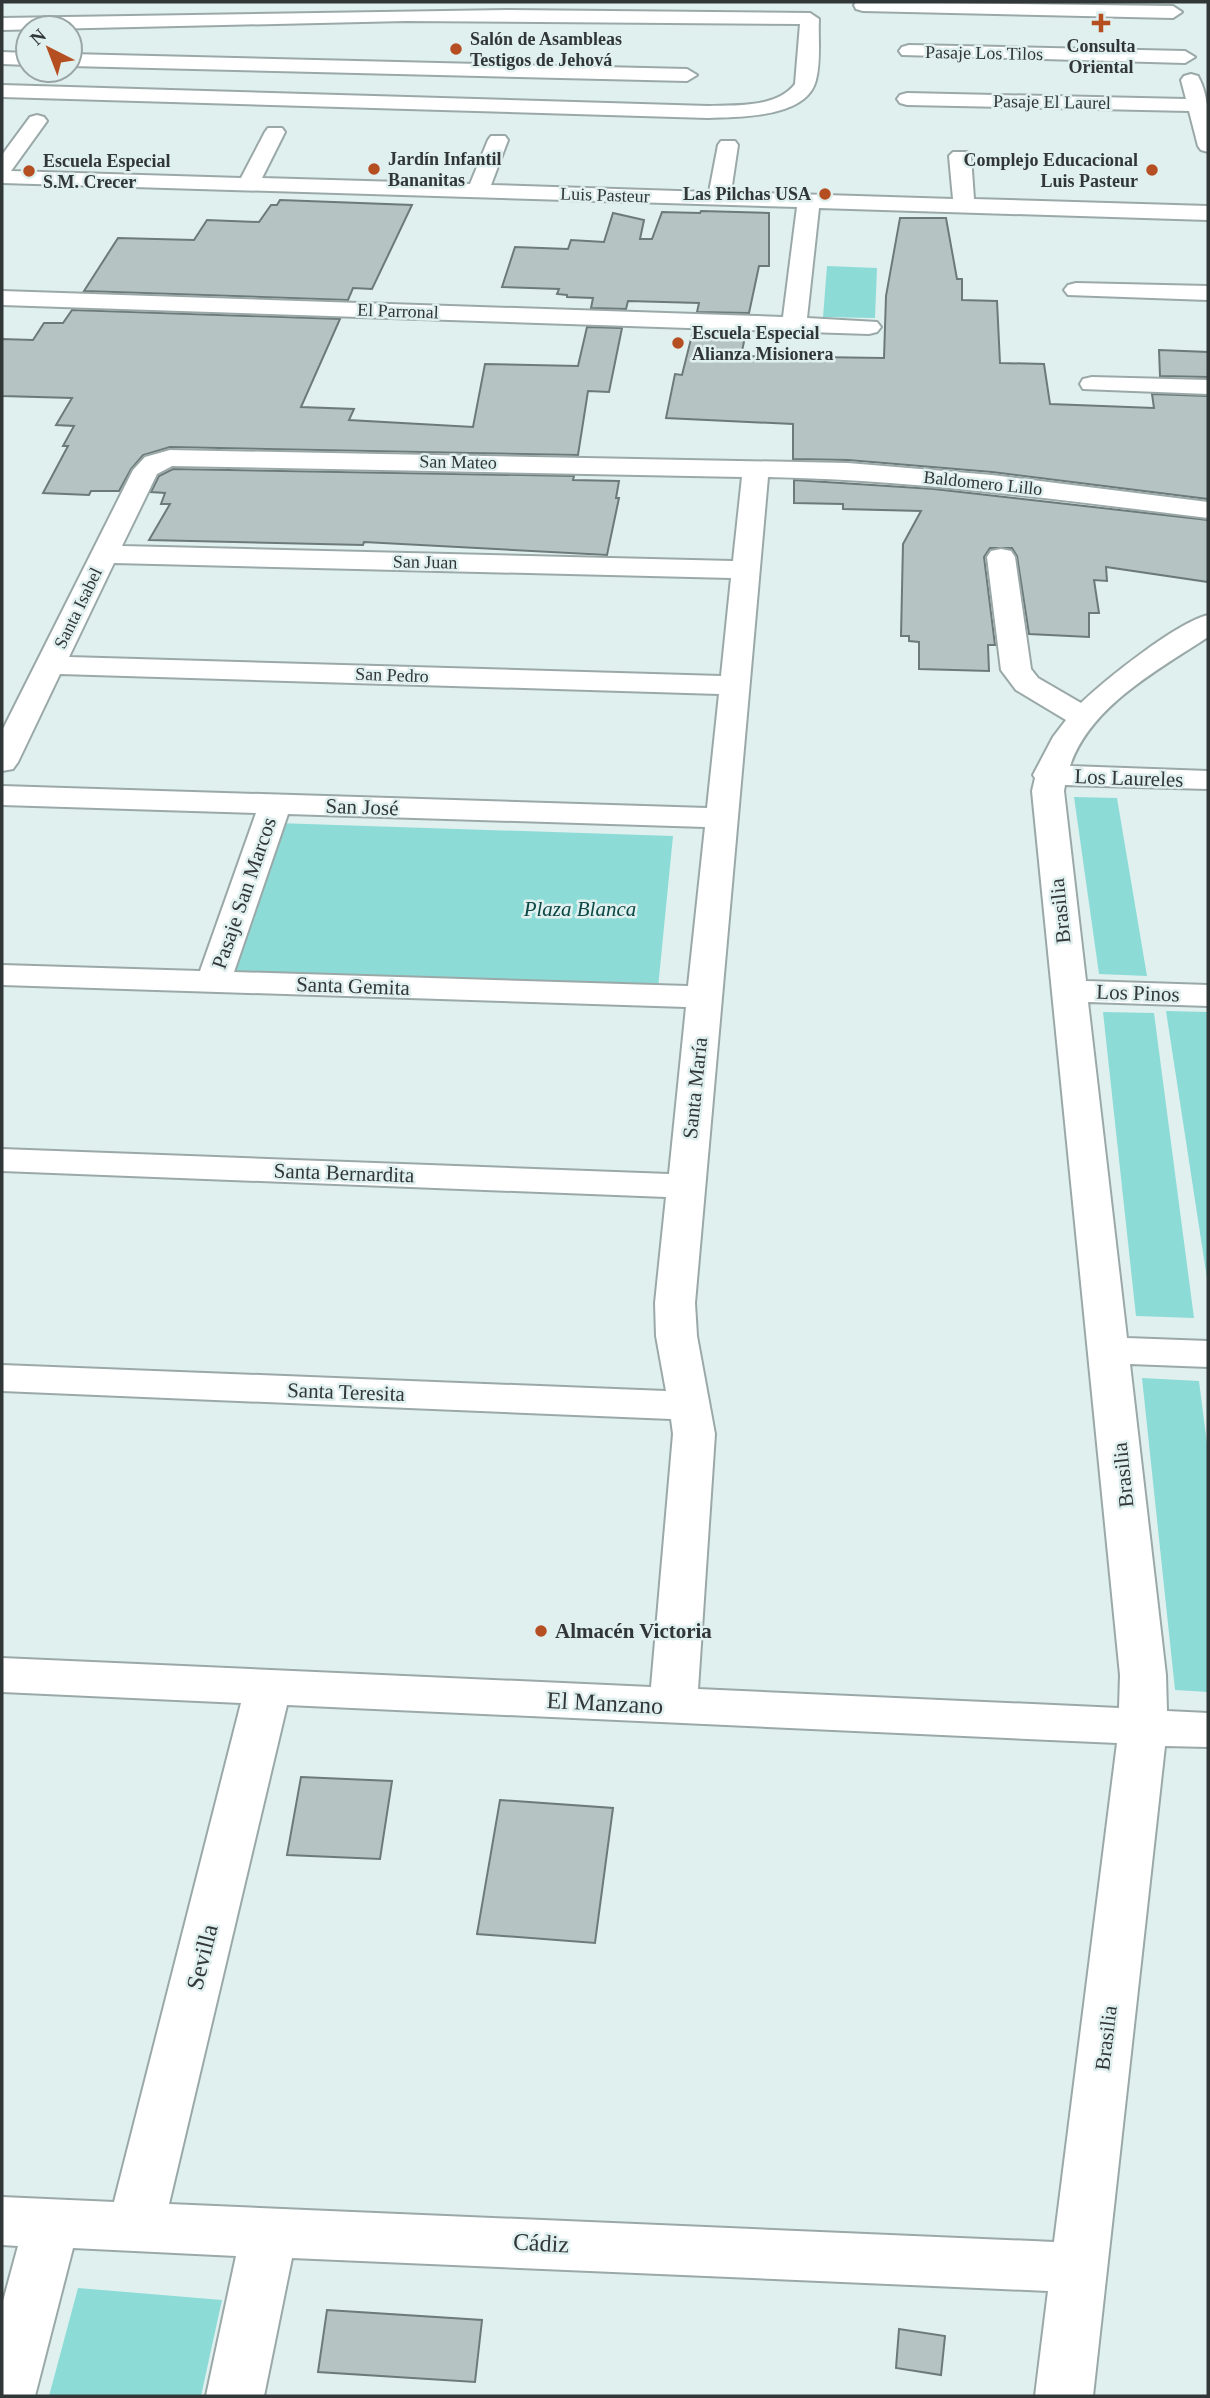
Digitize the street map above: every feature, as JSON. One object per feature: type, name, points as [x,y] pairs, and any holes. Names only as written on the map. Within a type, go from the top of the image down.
[{"type":"street","points":[[863,5],[1178,31],[1205,51]]},
{"type":"street","points":[[504,71],[517,24],[511,8]]},
{"type":"street","points":[[2,24],[252,9],[810,10],[805,83],[799,94],[781,104],[750,110],[678,112],[2,91]]},
{"type":"street","points":[[678,112],[703,9]]},
{"type":"street","points":[[1178,31],[1208,146]]},
{"type":"street","name":"Pasaje Los Tilos","points":[[908,51],[1178,31]]},
{"type":"street","points":[[84,60],[687,75]]},
{"type":"street","name":"Pasaje El Laurel","points":[[907,99],[1198,106]]},
{"type":"street","points":[[2,169],[37,121]]},
{"type":"street","points":[[248,184],[275,132]]},
{"type":"street","points":[[478,191],[498,141]]},
{"type":"street","points":[[719,198],[728,145]]},
{"type":"street","points":[[960,156],[964,205]]},
{"type":"street","name":"Luis Pasteur","points":[[2,177],[1208,213]]},
{"type":"street","points":[[793,325],[808,201]]},
{"type":"street","points":[[1076,290],[1208,293]]},
{"type":"street","name":"El Parronal","points":[[2,298],[869,327]]},
{"type":"street","points":[[1092,384],[1208,387]]},
{"type":"street","name":"San Mateo","points":[[161,460],[189,456],[756,469]]},
{"type":"street","name":"Santa Isabel","points":[[2,762],[146,470],[161,460]]},
{"type":"street","name":"Baldomero Lillo","points":[[756,469],[941,478],[1208,510]]},
{"type":"street","name":"Santa María","points":[[673,1706],[693,1460],[691,1406],[674,1323],[756,469]]},
{"type":"street","name":"San Juan","points":[[105,554],[746,570]]},
{"type":"street","points":[[1001,557],[1016,670],[1027,684],[1085,718]]},
{"type":"street","name":"Brasilia","points":[[1065,2396],[1143,1727],[1139,1629],[1049,807],[1049,775],[1062,748],[1085,718],[1131,675],[1208,624]]},
{"type":"street","name":"San Pedro","points":[[50,665],[734,685]]},
{"type":"street","name":"Los Laureles","points":[[1049,775],[1208,780]]},
{"type":"street","name":"San José","points":[[2,795],[722,818]]},
{"type":"street","name":"Pasaje San Marcos","points":[[213,982],[275,804]]},
{"type":"street","name":"Santa Gemita","points":[[2,975],[704,997]]},
{"type":"street","name":"Los Pinos","points":[[1069,991],[1208,995]]},
{"type":"street","name":"Santa Bernardita","points":[[2,1160],[686,1186]]},
{"type":"street","points":[[1109,1350],[1208,1354]]},
{"type":"street","name":"Santa Teresita","points":[[2,1378],[691,1406]]},
{"type":"street","name":"El Manzano","points":[[2,1675],[1208,1730]]},
{"type":"street","name":"Sevilla","points":[[136,2226],[268,1688]]},
{"type":"street","points":[[6,2396],[27,2222]]},
{"type":"street","name":"Cádiz","points":[[27,2222],[1080,2268]]},
{"type":"street","points":[[235,2396],[269,2231]]},
{"type":"green space","points":[[827,266],[877,268],[875,318],[823,317]]},
{"type":"green space","points":[[1074,797],[1117,798],[1147,976],[1099,974]]},
{"type":"green space","name":"Plaza Blanca","points":[[277,823],[673,836],[658,988],[231,974]]},
{"type":"green space","points":[[1166,1011],[1208,1012],[1208,1285]]},
{"type":"green space","points":[[1103,1012],[1154,1013],[1194,1318],[1136,1316]]},
{"type":"green space","points":[[1142,1378],[1199,1381],[1208,1452],[1208,1692],[1175,1690]]},
{"type":"green space","points":[[78,2288],[222,2300],[201,2396],[49,2396]]},
{"type":"building","points":[[280,200],[412,205],[372,289],[353,288],[348,300],[84,291],[118,238],[194,240],[207,220],[259,222],[271,205],[277,205]]},
{"type":"building","points":[[662,212],[769,213],[769,266],[759,266],[749,313],[697,312],[699,303],[628,301],[626,309],[591,308],[593,298],[567,297],[557,294],[559,289],[502,287],[515,247],[568,249],[571,240],[604,242],[613,213],[644,220],[640,239],[652,239]]},
{"type":"building","points":[[900,218],[946,218],[957,279],[962,279],[962,300],[997,301],[1000,363],[1044,364],[1050,404],[1154,408],[1152,394],[1208,396],[1208,499],[992,472],[848,460],[793,459],[793,424],[666,418],[675,374],[682,375],[693,331],[746,332],[741,356],[884,358],[886,296]]},
{"type":"building","points":[[72,310],[340,319],[301,407],[354,409],[349,420],[473,427],[485,364],[578,366],[587,327],[622,328],[609,392],[588,391],[578,455],[170,447],[143,455],[131,469],[119,491],[91,491],[89,495],[43,493],[68,446],[63,446],[74,426],[56,425],[72,398],[2,396],[2,339],[33,340],[44,323],[63,323]]},
{"type":"building","points":[[1159,350],[1208,352],[1208,377],[1160,376]]},
{"type":"building","points":[[173,469],[574,476],[573,480],[619,481],[616,498],[619,498],[607,555],[364,542],[363,545],[149,540],[170,504],[161,504],[165,493],[151,492],[159,476]]},
{"type":"building","points":[[794,480],[934,489],[1208,520],[1208,582],[1106,567],[1107,581],[1094,580],[1099,613],[1089,613],[1089,637],[1029,634],[1017,556],[1012,548],[990,548],[984,557],[995,645],[988,645],[989,671],[919,669],[919,642],[909,641],[909,636],[901,636],[903,544],[921,511],[843,509],[843,504],[794,503]]},
{"type":"building","points":[[301,1777],[392,1781],[380,1859],[287,1855]]},
{"type":"building","points":[[500,1800],[613,1808],[595,1943],[477,1934]]},
{"type":"building","points":[[327,2310],[482,2320],[475,2382],[318,2372]]},
{"type":"building","points":[[899,2329],[945,2336],[941,2375],[896,2368]]},
{"type":"place","name":"Consulta Oriental","points":[[1101,23]]},
{"type":"place","name":"Salón de Asambleas Testigos de Jehová","points":[[456,49]]},
{"type":"place","name":"Jardín Infantil Bananitas","points":[[374,169]]},
{"type":"place","name":"Complejo Educacional Luis Pasteur","points":[[1152,170]]},
{"type":"place","name":"Escuela Especial S.M. Crecer","points":[[29,171]]},
{"type":"place","name":"Las Pilchas USA","points":[[825,194]]},
{"type":"place","name":"Escuela Especial Alianza Misionera","points":[[678,343]]},
{"type":"place","name":"Almacén Victoria","points":[[541,1631]]}]
